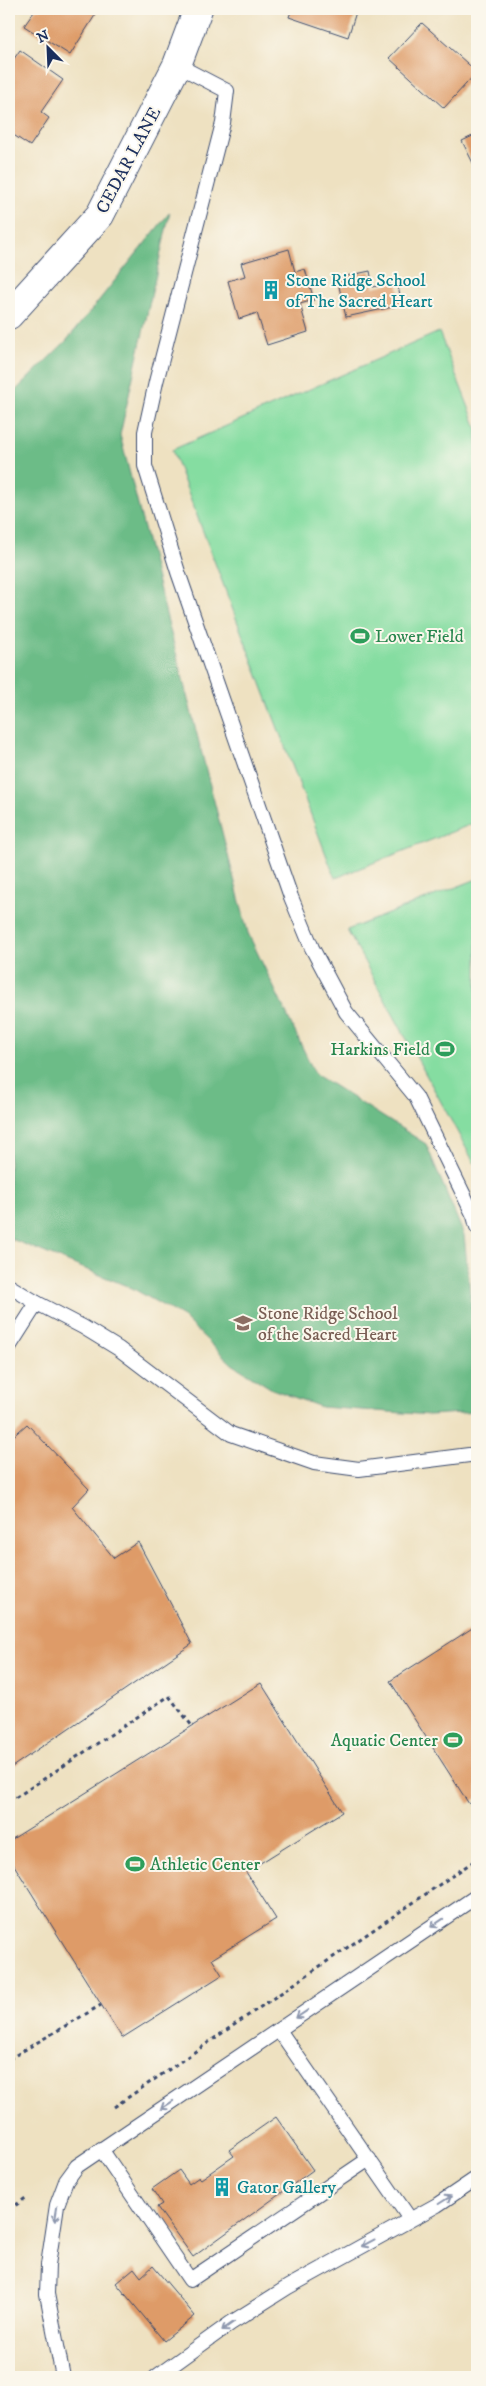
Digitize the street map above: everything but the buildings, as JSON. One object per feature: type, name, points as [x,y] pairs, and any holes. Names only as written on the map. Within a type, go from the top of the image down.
[{"type":"street","name":"CEDAR LANE","points":[[9,315],[100,215],[177,65],[198,9]]},
{"type":"lane","points":[[177,65],[227,91],[223,123],[154,390],[145,432],[146,466],[181,581],[291,897],[312,948],[346,1012],[416,1097],[474,1216],[477,1227]]},
{"type":"lane","points":[[9,1286],[119,1349],[231,1434],[314,1463],[359,1469],[477,1454]]},
{"type":"lane","points":[[9,1347],[37,1303]]},
{"type":"lane","points":[[63,2377],[47,2294],[48,2265],[57,2205],[66,2182],[77,2166],[477,1896]]},
{"type":"lane","points":[[279,2030],[410,2219]]},
{"type":"lane","points":[[101,2149],[190,2280],[369,2159]]},
{"type":"lane","points":[[156,2377],[231,2323],[288,2287],[410,2219],[477,2178]]},
{"type":"path","points":[[9,1802],[170,1696],[192,1726]]},
{"type":"path","points":[[114,2107],[477,1859]]},
{"type":"path","points":[[9,2059],[101,2005]]},
{"type":"path","points":[[9,2210],[27,2197]]},
{"type":"green space","points":[[170,212],[120,435],[248,933],[315,1074],[426,1144],[464,1235],[472,1313],[477,1328],[477,1412],[430,1415],[321,1407],[272,1389],[232,1364],[183,1317],[132,1288],[9,1238],[9,397],[67,340]]},
{"type":"green space","name":"Lower Field","points":[[439,332],[477,428],[477,822],[335,878],[172,450]]},
{"type":"green space","name":"Harkins Field","points":[[477,879],[477,1168],[347,930]]},
{"type":"place","name":"Stone Ridge School of The Sacred Heart","points":[[271,290]]},
{"type":"place","name":"Lower Field","points":[[360,636]]},
{"type":"place","name":"Harkins Field","points":[[445,1049]]},
{"type":"place","name":"Stone Ridge School of the Sacred Heart","points":[[243,1323]]},
{"type":"place","name":"Aquatic Center","points":[[453,1740]]},
{"type":"place","name":"Athletic Center","points":[[135,1864]]},
{"type":"place","name":"Gator Gallery","points":[[222,2187]]}]
